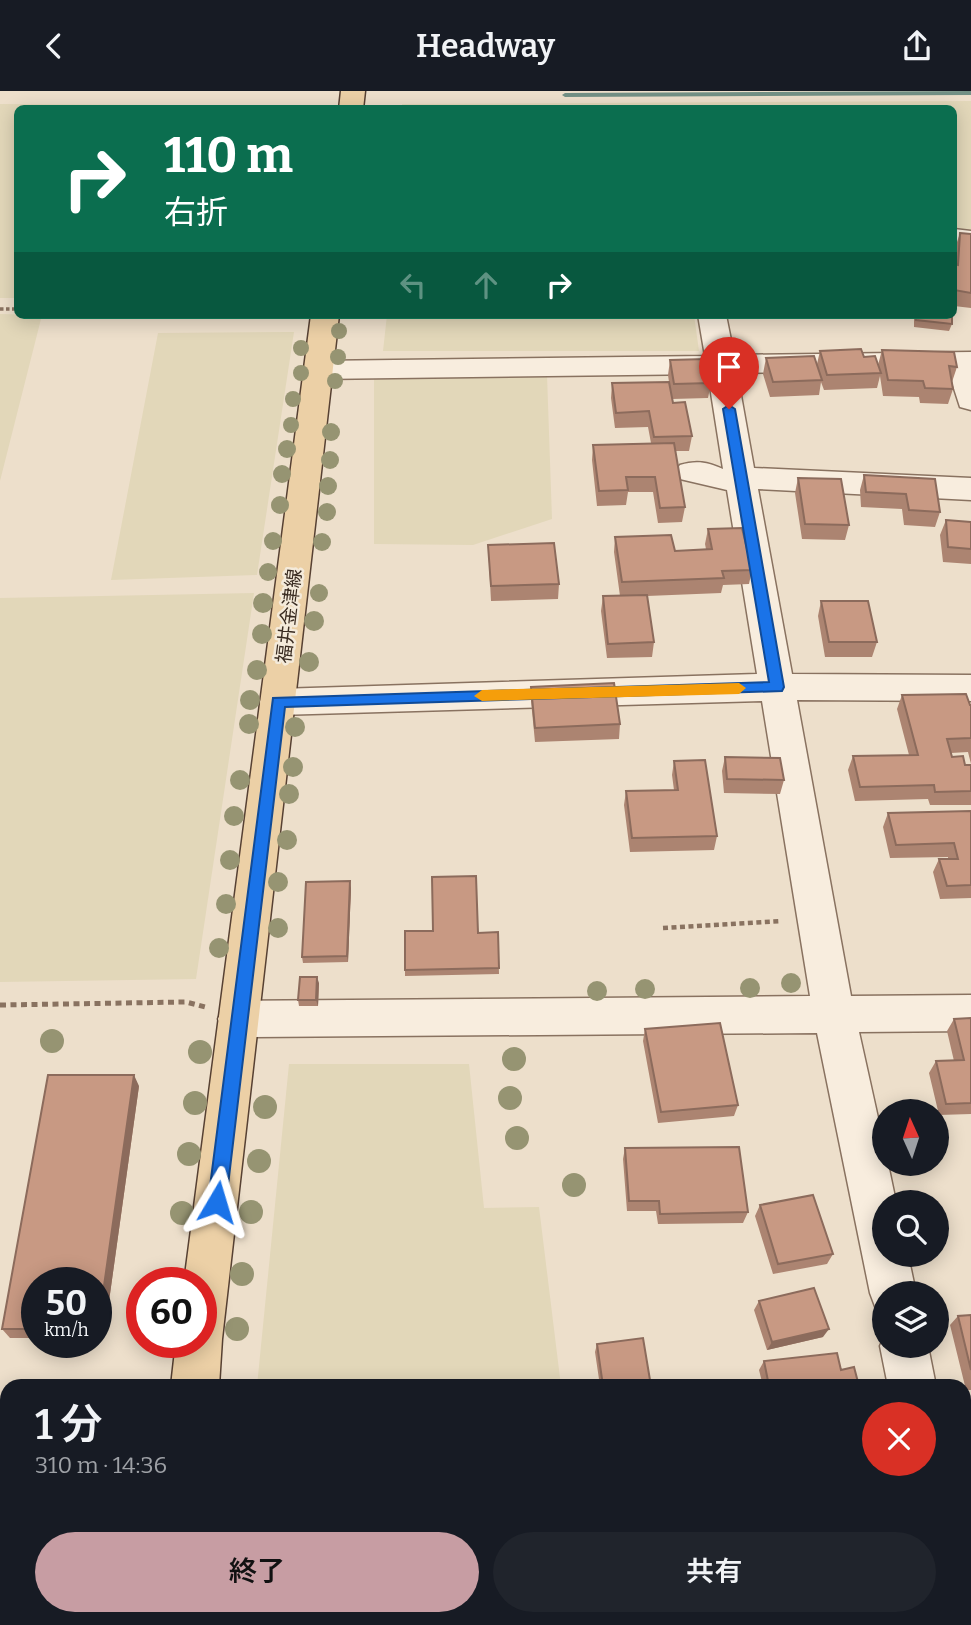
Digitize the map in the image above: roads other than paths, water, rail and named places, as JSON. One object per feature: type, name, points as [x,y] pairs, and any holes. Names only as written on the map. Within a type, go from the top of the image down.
[{"type":"main road","name":"福井金津線","points":[[209,1267],[324,319]]},
{"type":"main road","points":[[196,1379],[198,1358]]},
{"type":"street","points":[[713,319],[820,919],[834,1014],[872,1195]]},
{"type":"street","points":[[318,370],[968,357],[971,400]]},
{"type":"street","points":[[691,472],[702,472],[720,480],[742,478],[971,489]]},
{"type":"street","points":[[278,702],[777,687],[971,688]]},
{"type":"street","points":[[239,1019],[971,1013]]},
{"type":"street","points":[[906,1358],[911,1379]]},
{"type":"waterway","points":[[565,95],[971,93]]}]
